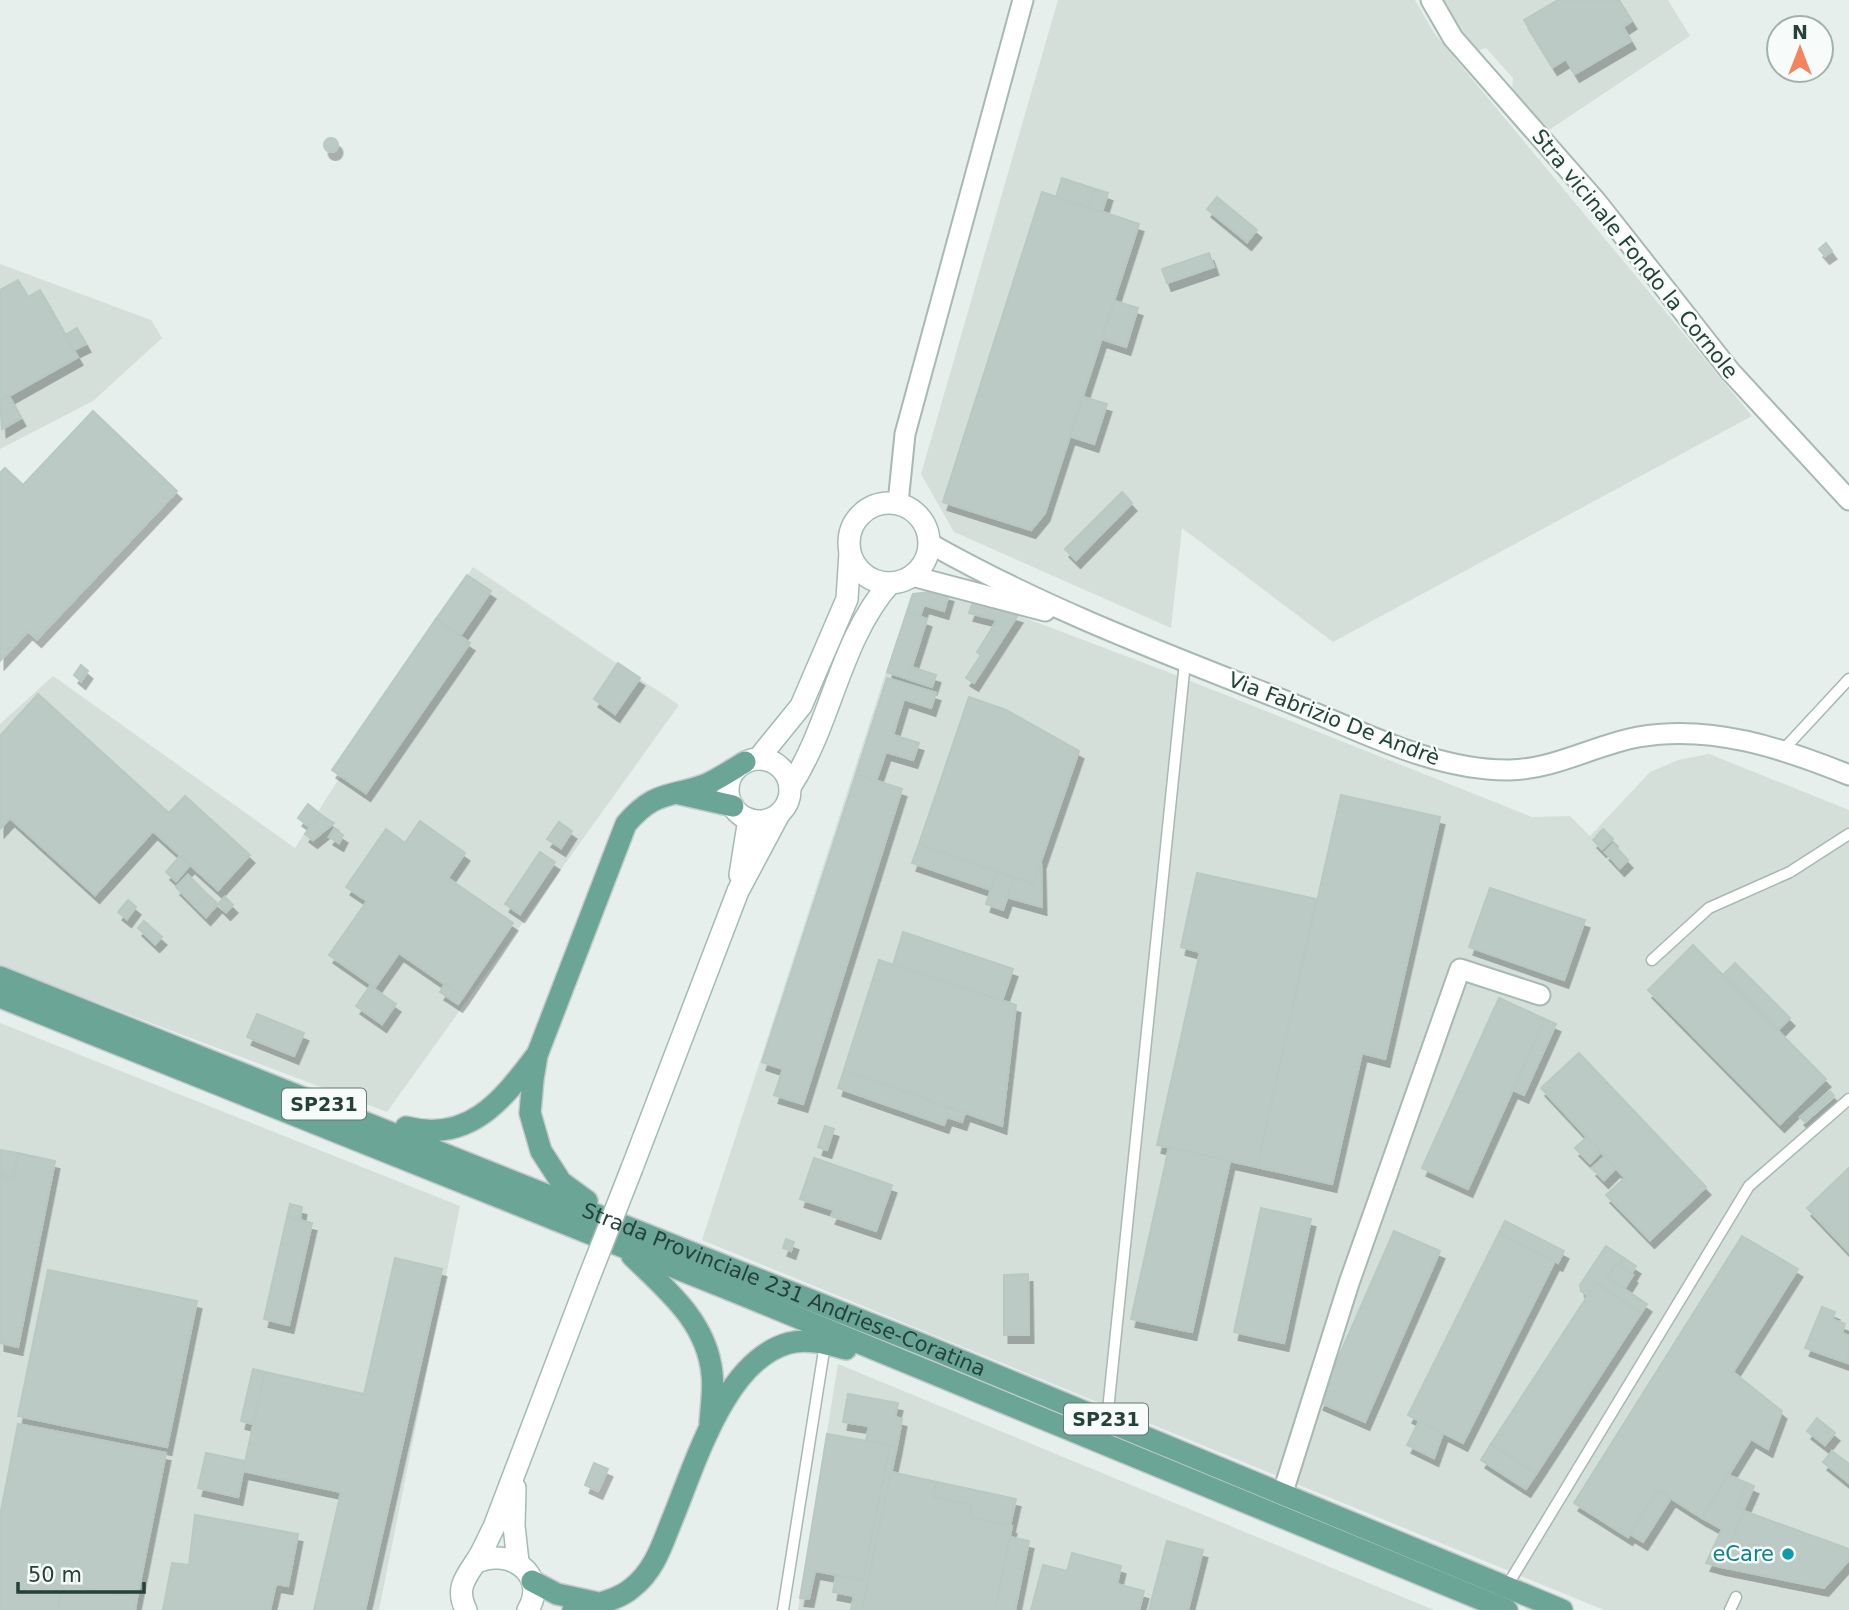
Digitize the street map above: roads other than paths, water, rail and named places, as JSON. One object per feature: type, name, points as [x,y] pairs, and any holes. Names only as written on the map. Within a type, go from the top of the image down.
[{"type":"main road","points":[[738,891],[741,813],[729,786],[731,777],[752,761],[801,706],[846,599],[852,526],[859,515],[884,503],[898,503],[920,518],[929,543],[925,562],[912,576],[890,583],[877,582],[865,575],[850,553]]},
{"type":"main road","points":[[463,1608],[464,1577],[475,1563],[494,1527],[738,891],[790,797],[790,787],[836,687],[856,630],[872,603],[890,583]]},
{"type":"main road","points":[[647,1234],[582,1198],[561,1182],[541,1151],[530,1113],[537,1055],[626,824],[641,806],[656,797],[708,783],[752,761],[780,767],[790,787]]},
{"type":"main road","points":[[674,793],[770,819],[779,814]]},
{"type":"main road","name":"Strada Provinciale 231 Andriese-Coratina","points":[[0,977],[358,1118],[1107,1420],[1562,1610]]},
{"type":"main road","name":"Strada Provinciale 231 Andriese-Coratina","points":[[0,997],[922,1368],[1500,1609]]},
{"type":"main road","points":[[358,1118],[428,1133],[466,1125],[491,1110],[537,1055]]},
{"type":"main road","points":[[623,1247],[684,1306],[701,1333],[712,1373],[710,1429]]},
{"type":"main road","points":[[573,1610],[600,1603],[632,1589],[653,1565],[710,1429],[731,1389],[758,1359],[788,1343],[825,1343],[922,1368]]},
{"type":"main road","points":[[516,1469],[513,1526],[518,1562],[532,1581],[557,1594],[600,1603]]},
{"type":"main road","points":[[475,1563],[496,1556],[518,1562]]},
{"type":"main road","points":[[528,1610],[534,1593],[532,1581]]},
{"type":"street","points":[[898,503],[905,434],[1023,0]]},
{"type":"street","name":"Stra vicinale Fondo la Cornole","points":[[1431,0],[1453,38],[1597,201],[1730,371],[1849,500]]},
{"type":"street","points":[[929,543],[1070,616]]},
{"type":"street","points":[[912,576],[1070,616]]},
{"type":"street","name":"Via Fabrizio De Andrè","points":[[1070,616],[1437,761],[1510,770],[1564,761],[1638,737],[1721,734],[1783,750],[1849,775]]},
{"type":"street","points":[[1283,1492],[1349,1283],[1460,969],[1539,996]]},
{"type":"lane","points":[[1107,1420],[1185,662]]},
{"type":"lane","points":[[1783,750],[1849,679]]},
{"type":"lane","points":[[1652,960],[1709,908],[1790,872],[1849,834]]},
{"type":"lane","points":[[1507,1586],[1749,1186],[1849,1099]]},
{"type":"lane","points":[[783,1610],[825,1343]]},
{"type":"lane","points":[[1730,1610],[1736,1597]]},
{"type":"place","name":"eCare","points":[[1788,1554]]}]
